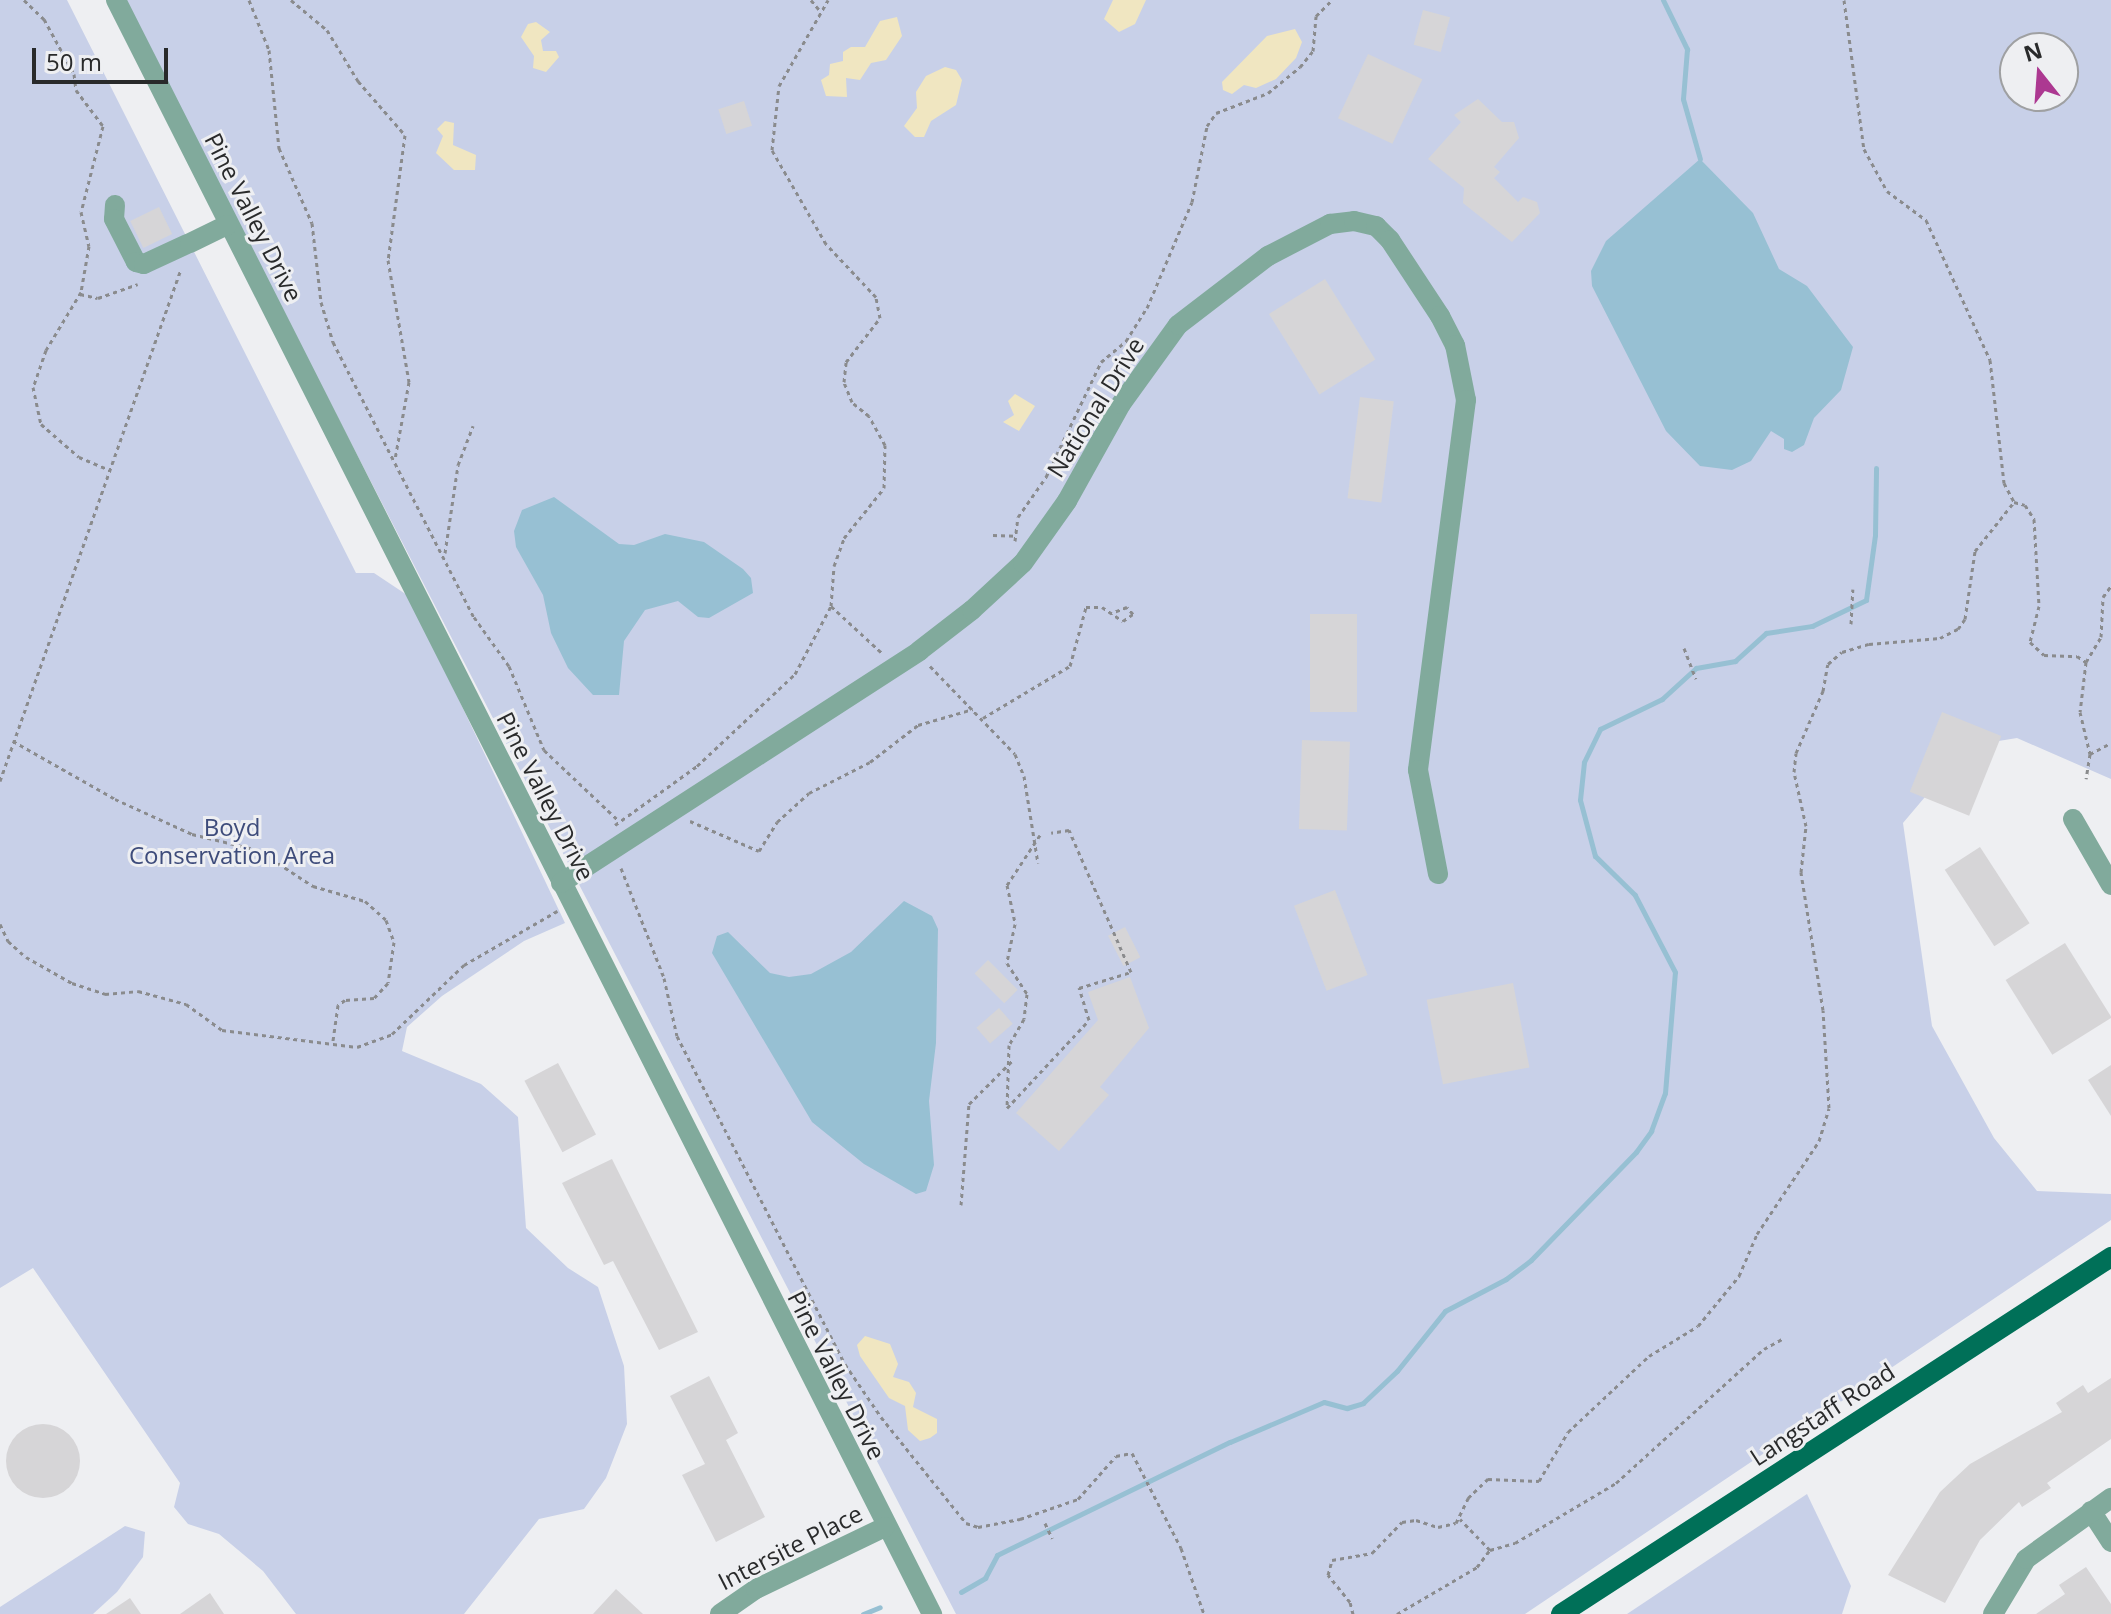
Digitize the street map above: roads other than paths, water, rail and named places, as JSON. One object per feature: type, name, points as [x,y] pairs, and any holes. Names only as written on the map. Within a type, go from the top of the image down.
[{"type":"main road","name":"Langstaff Road","points":[[1561,1614],[2111,1257]]},
{"type":"street","name":"Pine Valley Drive","points":[[116,0],[885,1527],[932,1614]]},
{"type":"street","points":[[115,205],[114,219],[136,262],[144,264],[227,225]]},
{"type":"street","name":"National Drive","points":[[561,883],[919,651],[972,610],[1023,563],[1059,514],[1121,404],[1178,325],[1268,256],[1330,224],[1354,221],[1376,226],[1390,240],[1440,316],[1455,345],[1466,400],[1418,770],[1438,874]]},
{"type":"street","points":[[2073,819],[2111,885]]},
{"type":"street","points":[[1993,1614],[2026,1559],[2111,1498]]},
{"type":"street","points":[[2091,1511],[2111,1542]]},
{"type":"street","name":"Intersite Place","points":[[720,1614],[756,1589],[885,1527]]},
{"type":"waterway","points":[[1663,0],[1687,49],[1683,99],[1700,159]]},
{"type":"waterway","points":[[961,1592],[985,1578],[997,1555],[1230,1442],[1324,1402],[1347,1408],[1363,1403],[1397,1371],[1445,1311],[1506,1279],[1531,1260],[1636,1152],[1651,1131],[1665,1093],[1675,972],[1635,895],[1595,856],[1580,800],[1584,762],[1600,729],[1662,699],[1696,668],[1735,661],[1766,633],[1812,626],[1866,600],[1875,535],[1876,468]]},
{"type":"waterway","points":[[863,1614],[880,1607]]},
{"type":"park label","name":"Boyd Conservation Area","points":[[232,841]]}]
